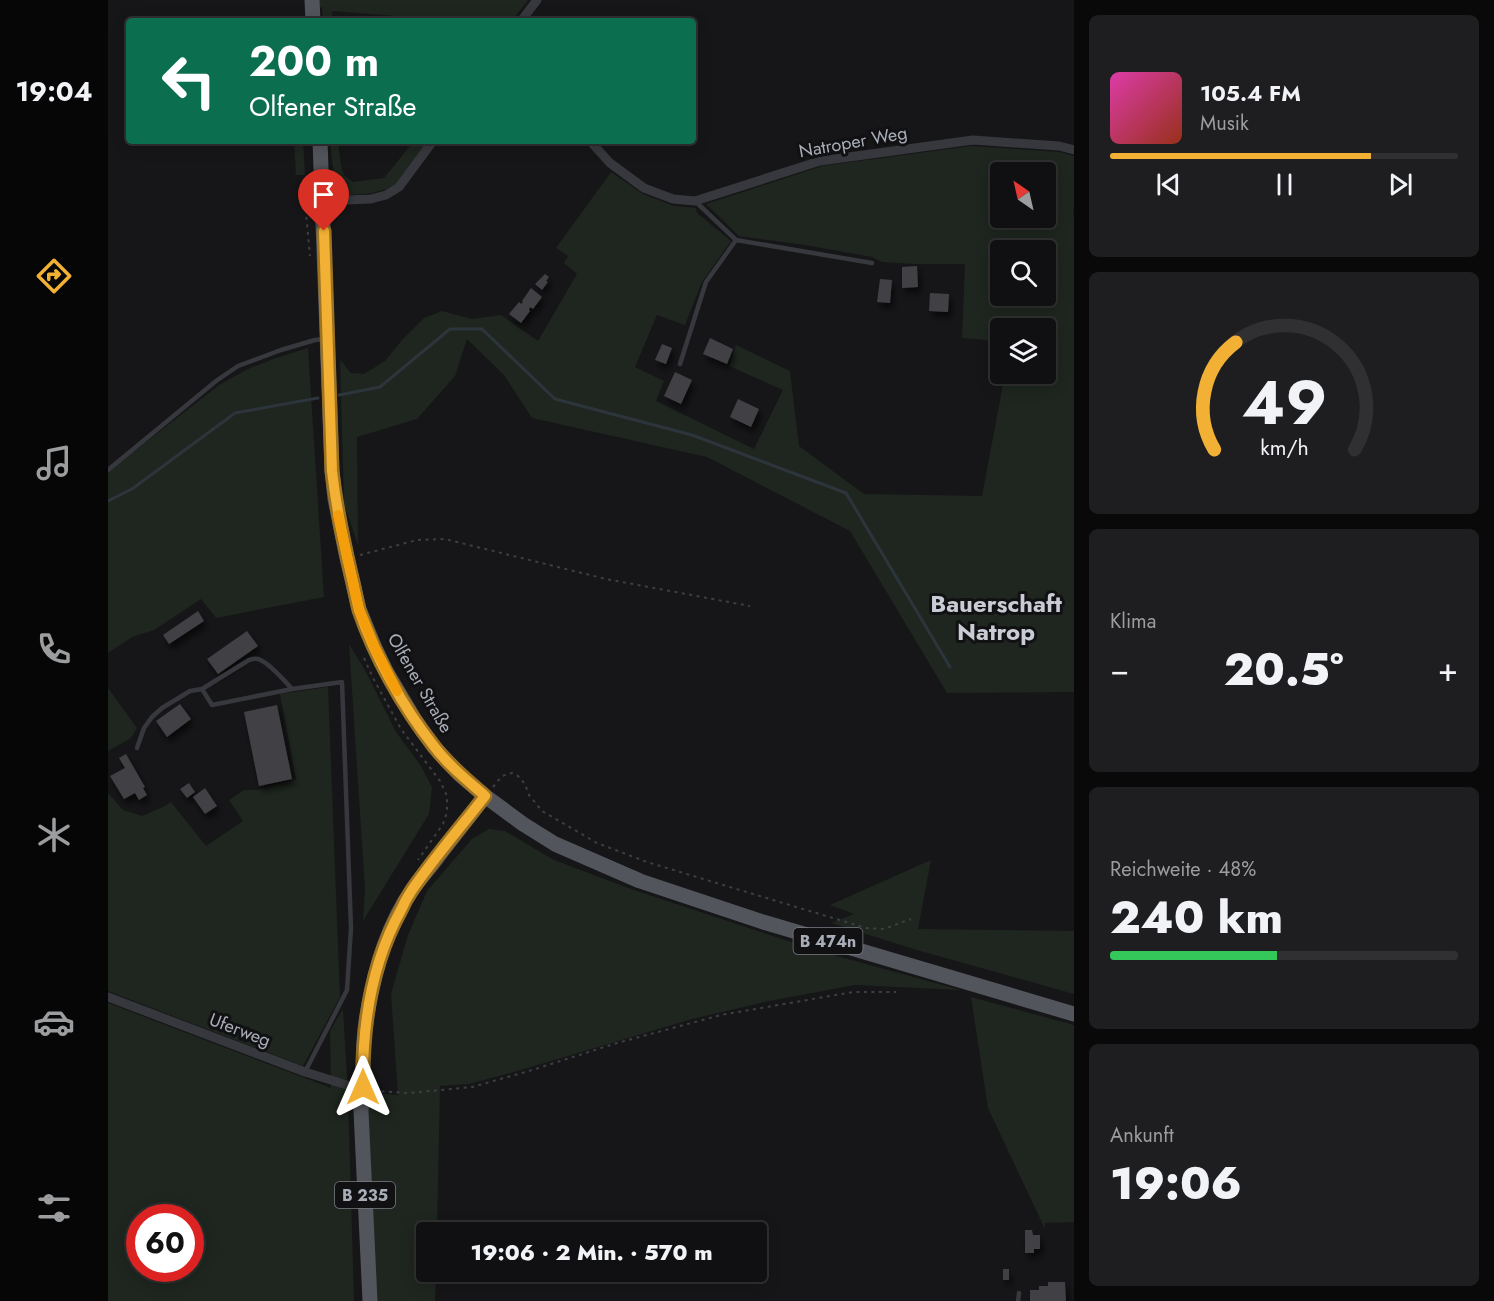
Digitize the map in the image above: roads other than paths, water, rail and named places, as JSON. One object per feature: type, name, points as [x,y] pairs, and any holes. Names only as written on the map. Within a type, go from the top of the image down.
[{"type":"main road","points":[[312,0],[313,18]]},
{"type":"main road","name":"Olfener Straße","points":[[320,144],[332,471],[335,498],[359,609],[375,648],[415,720],[434,747],[459,774],[485,796]]},
{"type":"main road","name":"B 474n","points":[[485,796],[555,844],[640,881],[774,925],[1074,1014]]},
{"type":"main road","name":"B 235","points":[[370,1301],[361,1111],[366,1017],[380,958],[392,926],[411,891],[485,796]]},
{"type":"street","points":[[523,18],[537,0]]},
{"type":"street","name":"Natroper Weg","points":[[593,144],[610,163],[644,188],[673,199],[695,201],[820,161],[973,140],[1059,146],[1074,150]]},
{"type":"street","points":[[323,201],[371,199],[386,195],[399,187],[431,144]]},
{"type":"street","name":"Uferweg","points":[[108,997],[305,1072],[363,1089]]},
{"type":"lane","points":[[695,201],[736,240],[872,263]]},
{"type":"lane","points":[[680,364],[706,282],[736,240]]},
{"type":"lane","points":[[108,470],[216,381],[238,366],[281,350],[315,340],[327,339]]},
{"type":"lane","points":[[137,748],[144,728],[162,708],[190,691],[202,689],[249,660],[257,658],[262,661],[285,680],[292,689]]},
{"type":"lane","points":[[202,689],[212,705],[292,689],[342,682],[351,928],[347,990],[305,1072]]},
{"type":"lane","points":[[1018,1301],[1019,1293]]},
{"type":"waterway","points":[[339,395],[380,387],[450,329],[482,329],[555,399],[692,435],[846,493],[950,667]]},
{"type":"waterway","points":[[108,501],[132,489],[235,413],[318,398]]},
{"type":"district","name":"Bauerschaft Natrop","points":[[996,617]]}]
